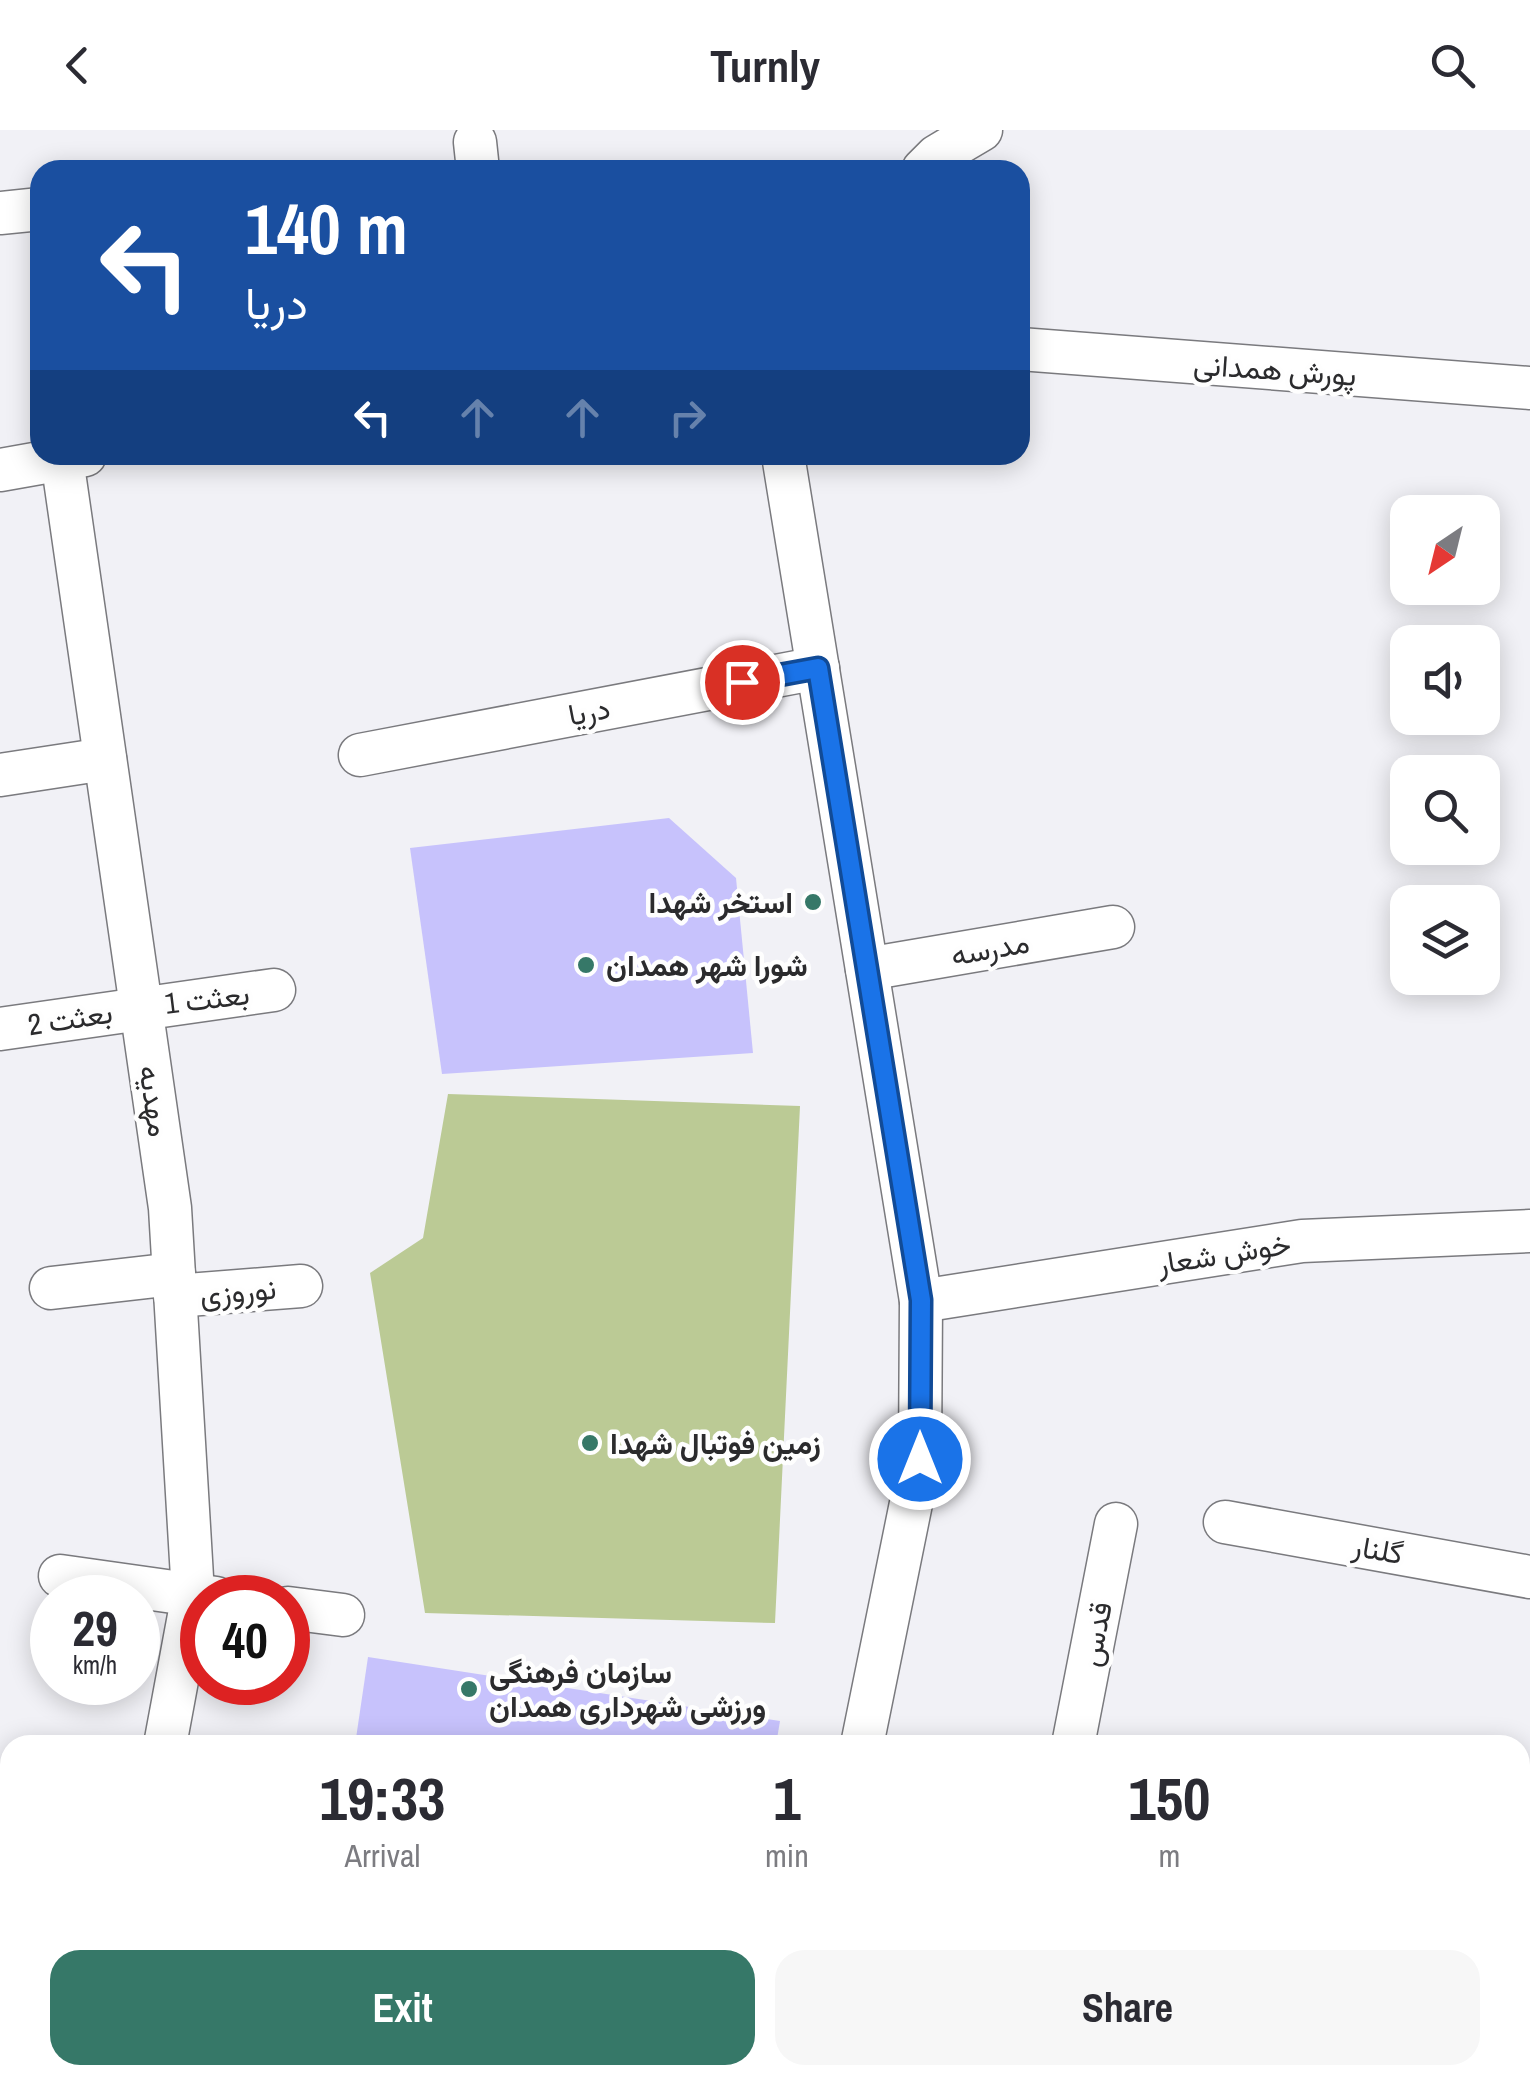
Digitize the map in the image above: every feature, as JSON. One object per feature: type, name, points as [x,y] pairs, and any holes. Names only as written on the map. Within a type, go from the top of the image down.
[{"type":"street","points":[[933,160],[982,130]]},
{"type":"street","points":[[0,212],[30,209]]},
{"type":"street","name":"پورش همدانی","points":[[1030,350],[1530,388]]},
{"type":"street","points":[[0,470],[30,465]]},
{"type":"street","name":"مهدیه","points":[[74,465],[106,759],[170,1208],[202,1575]]},
{"type":"street","points":[[785,465],[921,1300],[920,1459],[864,1735]]},
{"type":"street","name":"دریا","points":[[360,755],[818,668]]},
{"type":"street","points":[[0,774],[106,759]]},
{"type":"street","name":"مدرسه","points":[[867,970],[1113,926]]},
{"type":"street","name":"بعثت 1","points":[[141,1006],[274,990]]},
{"type":"street","name":"بعثت 2","points":[[0,1029],[141,1006]]},
{"type":"street","name":"خوش شعار","points":[[921,1300],[1302,1241],[1530,1231]]},
{"type":"street","name":"نوروزی","points":[[51,1288],[301,1286]]},
{"type":"street","name":"گلنار","points":[[1225,1522],[1530,1577]]},
{"type":"street","name":"قدس","points":[[1075,1735],[1116,1524]]},
{"type":"street","points":[[310,1611],[343,1615]]},
{"type":"street","name":"مهدیه","points":[[167,1735],[180,1685]]},
{"type":"green space","name":"زمین فوتبال شهدا","points":[[448,1094],[800,1106],[775,1623],[425,1613],[370,1273],[423,1238]]},
{"type":"building","name":"شورا شهر همدان","points":[[669,818],[736,878],[753,1053],[442,1074],[410,848]]},
{"type":"building","name":"سازمان فرهنگی ورزشی شهرداری همدان","points":[[368,1657],[780,1721],[778,1735],[356,1735]]},
{"type":"place","name":"استخر شهدا","points":[[813,902]]},
{"type":"place","name":"شورا شهر همدان","points":[[586,965]]},
{"type":"place","name":"زمین فوتبال شهدا","points":[[590,1443]]},
{"type":"place","name":"سازمان فرهنگی ورزشی شهرداری همدان","points":[[469,1689]]},
{"type":"route","points":[[742,682],[818,668],[921,1300],[920,1459]]}]
